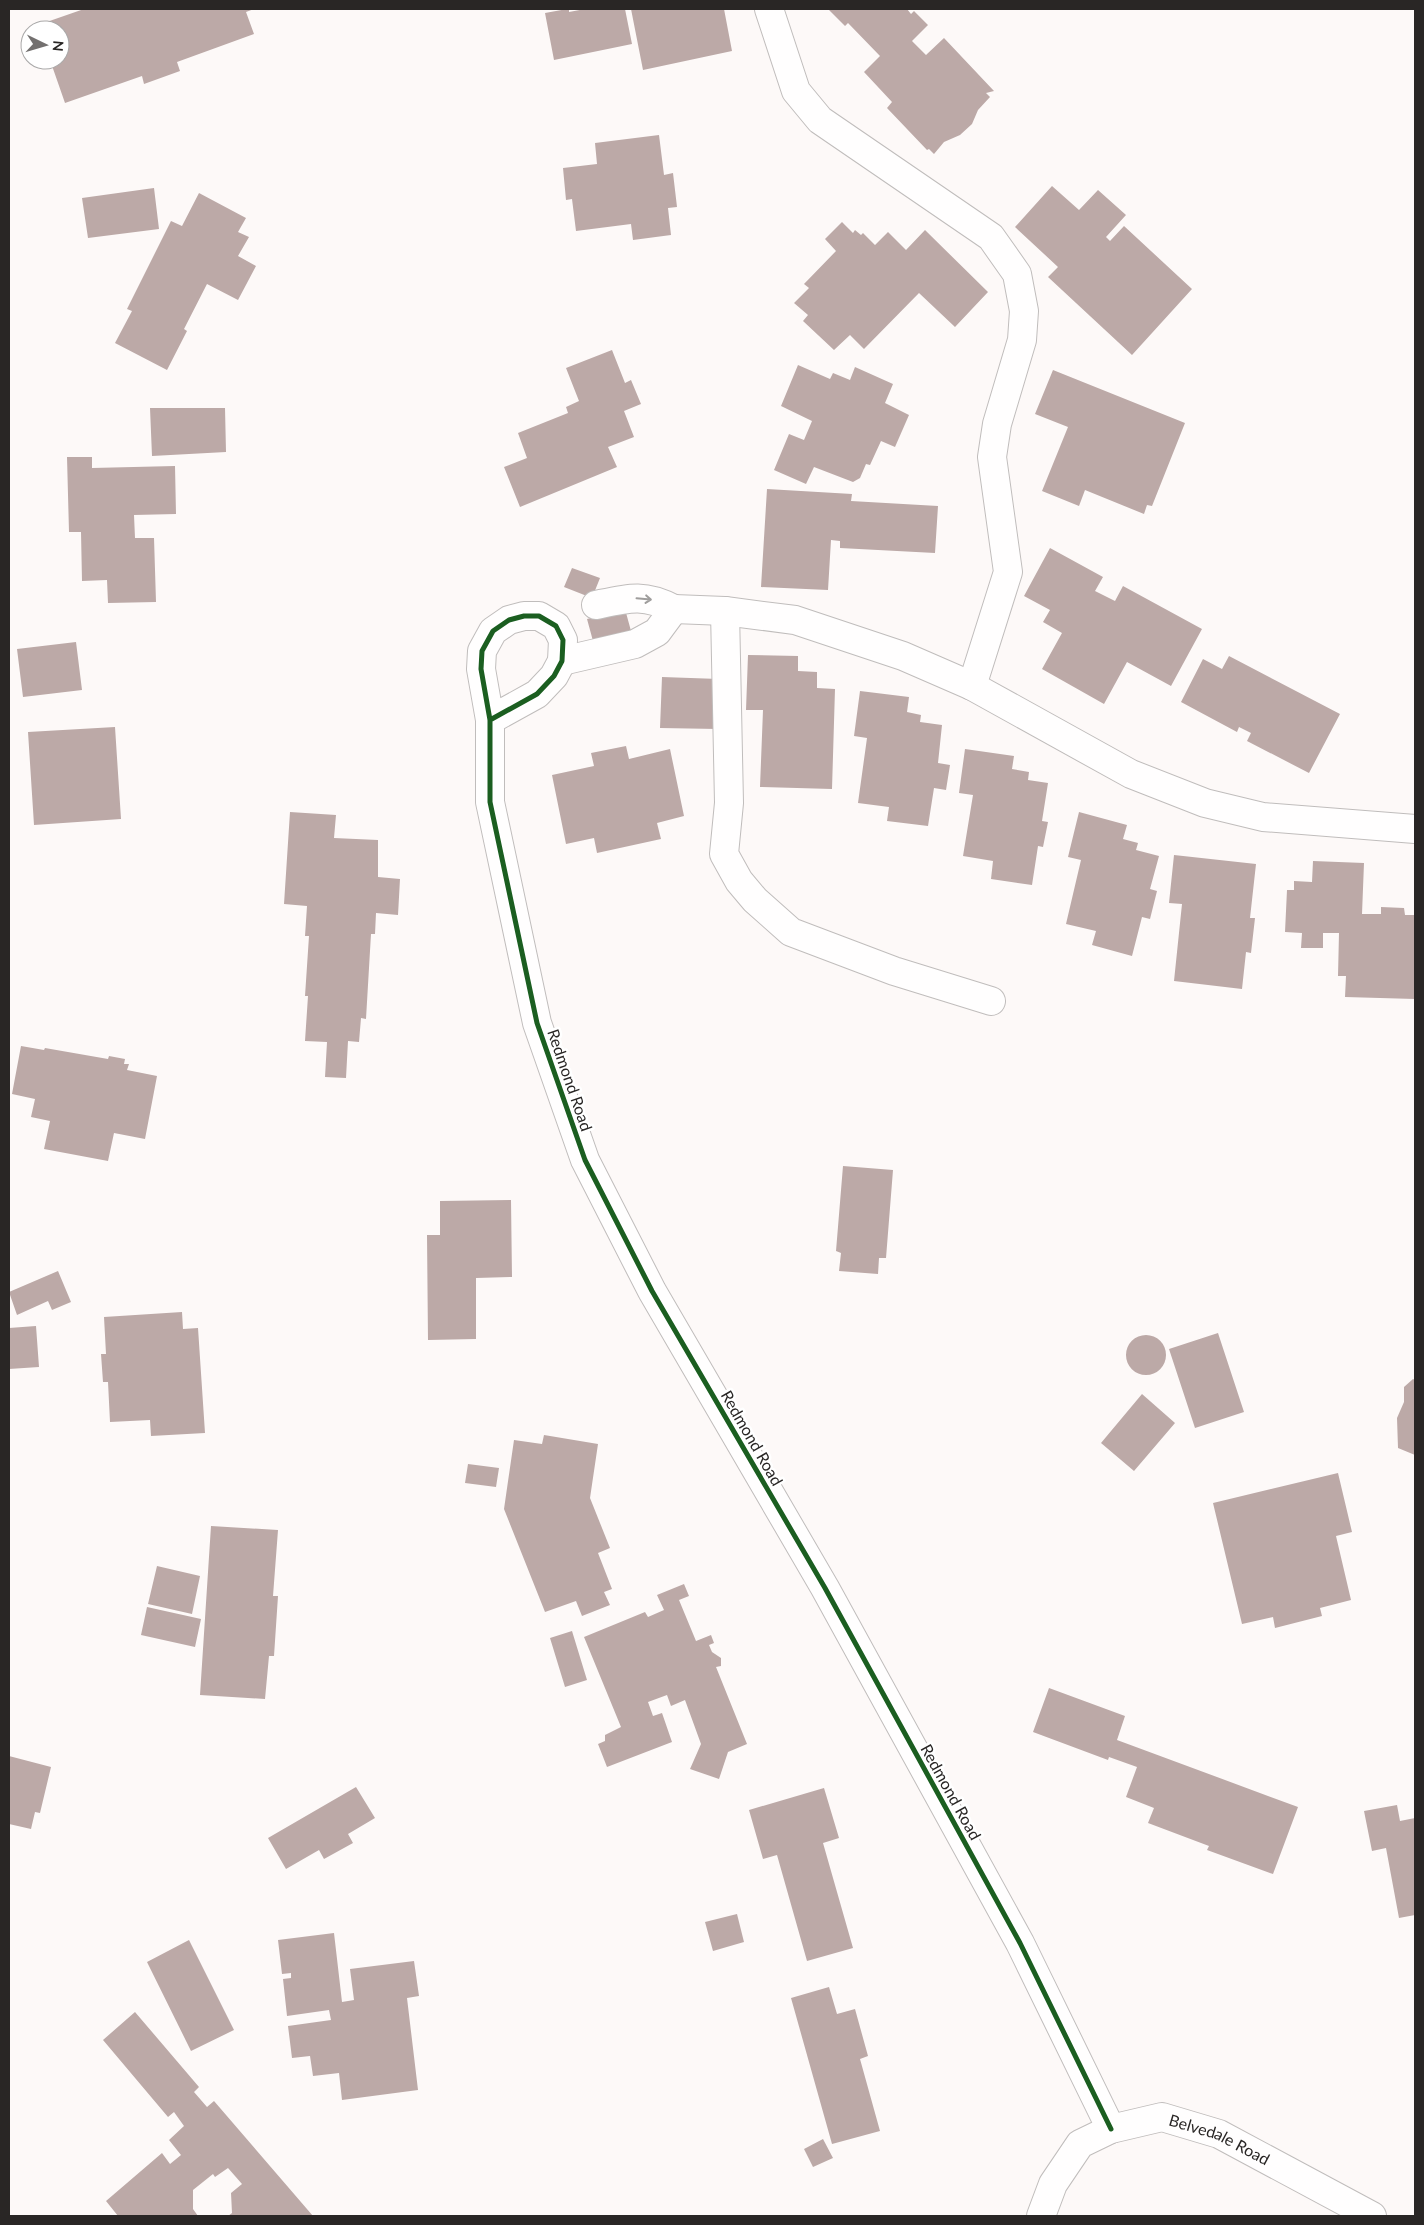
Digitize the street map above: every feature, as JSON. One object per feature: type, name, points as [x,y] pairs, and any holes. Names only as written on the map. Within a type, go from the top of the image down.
[{"type":"street","points":[[769,9],[796,91],[820,120],[991,237],[1017,274],[1024,311],[1022,340],[997,424],[992,457],[1008,572],[972,686]]},
{"type":"street","points":[[596,605],[630,598],[656,600],[674,609],[725,611],[795,620],[903,656],[972,686],[1131,774],[1205,802],[1263,817],[1415,829]]},
{"type":"street","points":[[490,720],[537,694],[554,676],[562,661],[636,644],[657,632],[674,609]]},
{"type":"street","points":[[725,611],[729,803],[724,854],[739,880],[755,900],[791,932],[894,971],[991,1001]]},
{"type":"street","name":"Redmond Road","points":[[562,661],[563,640],[556,626],[539,616],[524,616],[509,620],[493,631],[482,651],[480,669],[490,720],[490,802],[509,900],[537,1023],[585,1160],[652,1292],[825,1588],[1020,1943],[1110,2129]]},
{"type":"street","name":"Belvedale Road","points":[[1041,2216],[1053,2184],[1080,2144],[1110,2129],[1162,2117],[1218,2134],[1372,2216]]},
{"type":"building","points":[[84,9],[254,9],[246,12],[254,34],[177,62],[180,71],[144,84],[142,76],[65,103],[53,70],[70,70],[70,20],[52,20]]},
{"type":"building","points":[[569,9],[569,12],[585,9],[625,9],[632,44],[554,60],[545,13]]},
{"type":"building","points":[[631,9],[724,9],[732,51],[643,70]]},
{"type":"building","points":[[828,9],[907,9],[911,14],[914,11],[928,25],[912,41],[926,55],[944,38],[994,91],[986,93],[990,97],[978,110],[972,124],[960,135],[944,142],[934,154],[929,149],[927,150],[887,108],[892,102],[864,72],[880,56],[848,23],[845,26]]},
{"type":"building","points":[[659,135],[664,175],[673,173],[677,207],[668,208],[671,235],[633,240],[631,224],[576,231],[572,199],[566,200],[563,168],[597,164],[595,143]]},
{"type":"building","points":[[1052,186],[1079,210],[1098,190],[1126,215],[1106,237],[1110,241],[1124,226],[1192,289],[1132,355],[1048,277],[1058,267],[1015,227]]},
{"type":"building","points":[[154,188],[159,229],[88,238],[82,198]]},
{"type":"building","points":[[199,193],[246,218],[238,232],[249,237],[238,256],[256,266],[238,300],[207,284],[184,329],[187,331],[167,370],[115,343],[132,311],[127,309],[171,221],[182,226]]},
{"type":"building","points":[[842,222],[853,233],[855,230],[861,235],[863,233],[875,245],[888,232],[906,250],[925,230],[988,292],[955,327],[919,293],[864,349],[850,335],[834,350],[803,321],[808,315],[794,303],[809,288],[804,284],[836,251],[825,239]]},
{"type":"building","points":[[612,350],[625,383],[631,380],[641,404],[624,411],[634,437],[608,447],[617,467],[520,507],[504,467],[527,458],[518,433],[568,413],[566,407],[579,401],[566,368]]},
{"type":"building","points":[[798,365],[830,379],[833,373],[850,380],[855,367],[893,384],[885,403],[909,415],[895,447],[881,441],[870,465],[866,464],[860,478],[853,482],[814,467],[806,484],[774,470],[789,434],[804,440],[812,421],[781,406]]},
{"type":"building","points":[[1053,370],[1185,423],[1152,506],[1147,505],[1144,514],[1085,490],[1079,506],[1042,491],[1068,427],[1035,414]]},
{"type":"building","points":[[150,408],[225,408],[226,452],[152,456]]},
{"type":"building","points":[[67,457],[92,457],[92,468],[175,466],[176,514],[134,515],[135,538],[154,538],[156,602],[108,603],[107,580],[82,581],[81,532],[69,532]]},
{"type":"building","points":[[767,489],[852,494],[851,501],[938,506],[935,553],[840,548],[840,541],[831,540],[828,590],[761,587]]},
{"type":"building","points":[[1050,548],[1103,577],[1095,591],[1115,601],[1123,586],[1202,629],[1171,686],[1127,662],[1104,704],[1042,669],[1062,633],[1043,622],[1050,610],[1024,596]]},
{"type":"building","points":[[572,568],[600,578],[592,598],[564,587]]},
{"type":"building","points":[[625,609],[631,631],[593,641],[587,619]]},
{"type":"building","points":[[76,642],[82,690],[23,697],[17,649]]},
{"type":"building","points":[[748,655],[798,656],[798,671],[817,672],[817,688],[835,689],[832,789],[760,787],[763,710],[746,710]]},
{"type":"building","points":[[1229,656],[1340,714],[1309,773],[1247,741],[1251,733],[1239,727],[1237,732],[1181,702],[1203,659],[1222,669]]},
{"type":"building","points":[[662,677],[719,679],[718,729],[660,728]]},
{"type":"building","points":[[860,691],[909,697],[907,712],[921,715],[920,722],[942,725],[938,763],[950,765],[946,790],[934,788],[928,826],[887,821],[889,807],[858,803],[867,738],[854,736]]},
{"type":"building","points":[[115,727],[121,819],[34,825],[28,732]]},
{"type":"building","points":[[626,746],[629,759],[670,749],[684,816],[657,823],[661,839],[597,853],[594,838],[566,844],[552,775],[594,766],[591,753]]},
{"type":"building","points":[[965,749],[1014,756],[1012,769],[1029,772],[1028,780],[1048,783],[1042,821],[1048,822],[1043,847],[1038,846],[1032,885],[991,879],[993,861],[963,856],[973,795],[959,793]]},
{"type":"building","points":[[290,812],[336,815],[334,838],[378,840],[378,877],[400,879],[398,915],[376,913],[375,934],[371,934],[366,1019],[361,1018],[359,1042],[348,1041],[346,1078],[325,1077],[327,1042],[305,1041],[308,996],[305,996],[309,936],[305,936],[307,906],[284,904]]},
{"type":"building","points":[[1079,812],[1127,825],[1123,839],[1138,843],[1136,850],[1159,856],[1150,889],[1157,891],[1150,919],[1142,917],[1132,956],[1092,945],[1096,931],[1066,924],[1081,860],[1068,857]]},
{"type":"building","points":[[1174,855],[1256,864],[1250,918],[1255,918],[1251,953],[1246,952],[1242,989],[1174,981],[1182,904],[1169,903]]},
{"type":"building","points":[[1313,861],[1364,863],[1362,914],[1381,914],[1381,907],[1404,908],[1405,915],[1415,915],[1415,999],[1345,997],[1346,976],[1338,976],[1339,933],[1323,933],[1323,948],[1301,948],[1302,933],[1285,932],[1287,890],[1294,890],[1294,881],[1312,882]]},
{"type":"building","points":[[21,1046],[44,1050],[45,1048],[108,1059],[109,1056],[125,1059],[124,1064],[129,1064],[127,1070],[157,1076],[145,1139],[114,1133],[108,1161],[44,1149],[50,1121],[31,1117],[35,1099],[12,1094]]},
{"type":"building","points":[[843,1166],[893,1170],[886,1258],[879,1258],[878,1274],[839,1271],[841,1253],[836,1251]]},
{"type":"building","points":[[511,1200],[512,1277],[476,1278],[476,1339],[428,1340],[427,1235],[440,1235],[440,1201]]},
{"type":"building","points":[[58,1271],[71,1302],[52,1310],[48,1301],[17,1315],[9,1292]]},
{"type":"building","points":[[182,1312],[183,1329],[198,1328],[205,1433],[151,1436],[150,1420],[110,1422],[108,1382],[103,1382],[101,1354],[106,1354],[104,1317]]},
{"type":"building","points":[[36,1326],[39,1367],[9,1369],[9,1328]]},
{"type":"building","points":[[1218,1333],[1244,1412],[1195,1428],[1169,1349]]},
{"type":"building","points":[[1150,1335],[1157,1338],[1163,1344],[1166,1355],[1165,1363],[1157,1372],[1150,1375],[1142,1375],[1135,1372],[1127,1363],[1126,1351],[1129,1344],[1138,1336]]},
{"type":"building","points":[[1413,1379],[1415,1380],[1415,1455],[1398,1448],[1397,1418],[1404,1402],[1404,1387]]},
{"type":"building","points":[[1142,1394],[1175,1423],[1134,1471],[1101,1443]]},
{"type":"building","points":[[544,1435],[598,1444],[590,1498],[610,1548],[598,1553],[612,1589],[604,1592],[610,1605],[582,1616],[576,1601],[545,1612],[504,1509],[514,1440],[542,1444]]},
{"type":"building","points":[[468,1464],[499,1468],[496,1487],[465,1483]]},
{"type":"building","points":[[1338,1473],[1352,1532],[1336,1536],[1351,1600],[1320,1608],[1322,1616],[1275,1628],[1273,1617],[1242,1624],[1213,1503]]},
{"type":"building","points":[[211,1526],[278,1530],[273,1596],[278,1596],[274,1656],[269,1656],[265,1699],[200,1695]]},
{"type":"building","points":[[157,1566],[200,1576],[192,1614],[148,1604]]},
{"type":"building","points":[[684,1584],[689,1596],[679,1600],[696,1641],[711,1635],[714,1643],[709,1645],[712,1652],[721,1658],[721,1666],[716,1667],[747,1744],[728,1752],[719,1779],[690,1769],[701,1744],[685,1700],[671,1706],[667,1695],[648,1702],[653,1716],[662,1713],[672,1742],[607,1767],[598,1744],[605,1741],[605,1735],[621,1727],[584,1637],[645,1612],[648,1617],[664,1610],[657,1595]]},
{"type":"building","points":[[147,1607],[201,1619],[195,1647],[141,1635]]},
{"type":"building","points":[[572,1631],[587,1680],[565,1687],[550,1638]]},
{"type":"building","points":[[1049,1688],[1125,1716],[1117,1740],[1298,1807],[1273,1874],[1207,1850],[1209,1846],[1148,1823],[1154,1808],[1126,1797],[1137,1767],[1109,1757],[1108,1760],[1033,1732]]},
{"type":"building","points":[[9,1756],[51,1767],[40,1813],[35,1812],[31,1829],[9,1824]]},
{"type":"building","points":[[356,1787],[375,1818],[348,1834],[353,1843],[324,1859],[319,1850],[286,1869],[268,1838]]},
{"type":"building","points":[[824,1788],[839,1838],[823,1843],[853,1948],[807,1961],[777,1855],[763,1859],[749,1810]]},
{"type":"building","points":[[1397,1805],[1400,1821],[1415,1818],[1415,1915],[1399,1918],[1386,1848],[1372,1851],[1364,1811]]},
{"type":"building","points":[[737,1914],[744,1942],[713,1951],[705,1922]]},
{"type":"building","points":[[334,1933],[342,2002],[354,2000],[350,1969],[414,1961],[419,1996],[407,1998],[418,2090],[342,2100],[339,2073],[313,2076],[310,2056],[292,2058],[288,2026],[331,2020],[329,2010],[287,2016],[283,1979],[291,1978],[291,1973],[282,1974],[278,1940]]},
{"type":"building","points":[[189,1940],[234,2030],[191,2051],[147,1962]]},
{"type":"building","points":[[829,1987],[837,2014],[855,2009],[868,2056],[860,2059],[880,2131],[832,2144],[791,1998]]},
{"type":"building","points":[[135,2012],[199,2087],[194,2092],[207,2107],[214,2101],[313,2216],[228,2216],[232,2213],[231,2193],[242,2184],[228,2168],[215,2177],[213,2174],[193,2190],[193,2209],[198,2216],[118,2216],[106,2201],[162,2153],[170,2164],[181,2155],[169,2140],[184,2126],[174,2112],[168,2117],[103,2040]]},
{"type":"building","points":[[823,2139],[833,2158],[813,2167],[804,2149]]},
{"type":"cycle path","points":[[490,720],[537,694],[554,676],[562,661],[563,640],[556,626],[539,616],[524,616],[509,620],[493,631],[482,651],[481,669],[490,720],[490,802],[537,1023],[585,1160],[652,1291],[825,1588],[1020,1943],[1111,2129]]}]
